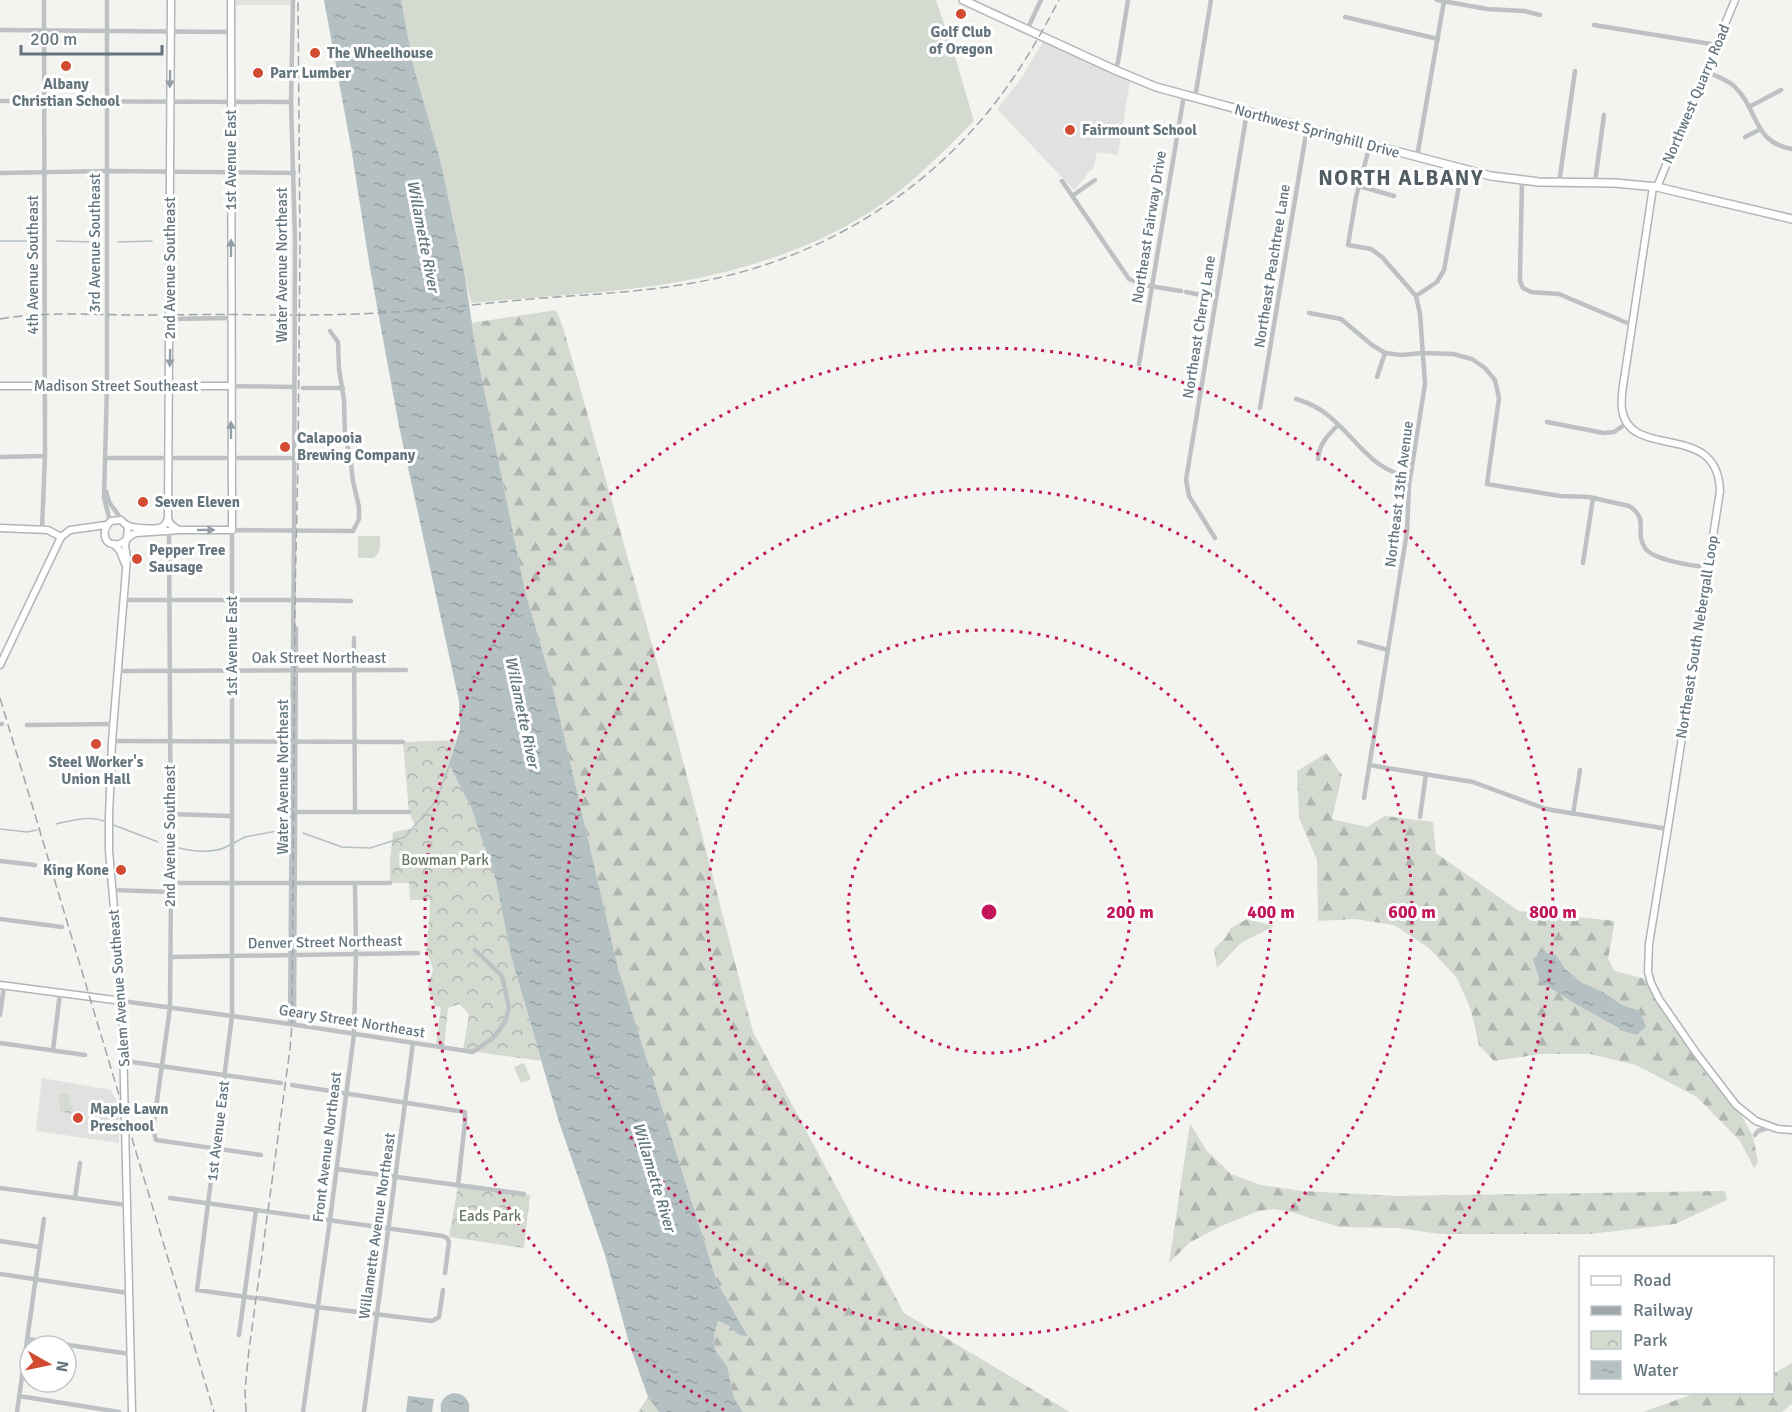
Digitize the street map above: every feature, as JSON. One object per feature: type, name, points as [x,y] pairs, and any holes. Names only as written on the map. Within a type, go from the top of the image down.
[{"type":"main road","name":"2nd Avenue Southeast","points":[[168,518],[171,0]]},
{"type":"main road","name":"1st Avenue East","points":[[231,0],[232,530]]},
{"type":"main road","name":"Northwest Springhill Drive","points":[[963,0],[1115,70],[1156,87],[1195,99],[1462,169],[1522,181],[1655,187],[1792,219]]},
{"type":"main road","name":"Northwest Quarry Road","points":[[1655,187],[1736,0]]},
{"type":"main road","points":[[1627,423],[1622,410],[1622,393],[1655,187]]},
{"type":"main road","name":"Madison Street Southeast","points":[[0,386],[231,386]]},
{"type":"main road","name":"Northeast South Nebergall Loop","points":[[1627,423],[1639,435],[1694,448],[1707,457],[1714,466],[1720,491],[1647,965],[1651,983],[1659,999],[1727,1094],[1746,1114],[1772,1127]]},
{"type":"main road","points":[[168,518],[172,526],[180,530]]},
{"type":"main road","points":[[0,665],[61,537],[70,530],[107,524],[114,519],[132,527],[160,527],[168,518]]},
{"type":"main road","points":[[114,544],[122,543],[126,538],[129,531],[125,523]]},
{"type":"main road","points":[[105,537],[104,530],[107,524]]},
{"type":"main road","points":[[0,528],[51,530],[61,537]]},
{"type":"main road","points":[[83,529],[99,532],[114,544],[126,565]]},
{"type":"main road","points":[[126,538],[136,533],[232,530]]},
{"type":"main road","name":"Salem Avenue Southeast","points":[[126,538],[127,558],[113,724],[109,816],[112,890],[122,1001],[132,1412]]},
{"type":"main road","points":[[2,986],[122,1001]]},
{"type":"main road","points":[[1772,1127],[1792,1130]]},
{"type":"street","name":"4th Avenue Southeast","points":[[42,529],[45,456],[44,0]]},
{"type":"street","name":"3rd Avenue Southeast","points":[[107,0],[107,386],[104,498],[109,517],[107,524]]},
{"type":"street","name":"Water Avenue Northeast","points":[[292,1024],[293,741],[297,553],[294,530],[294,173],[291,102],[293,0]]},
{"type":"street","points":[[1026,30],[1041,0]]},
{"type":"street","points":[[1115,70],[1128,0]]},
{"type":"street","points":[[1195,99],[1211,0]]},
{"type":"street","points":[[1417,157],[1438,39],[1441,1],[1540,15]]},
{"type":"street","points":[[1345,17],[1438,39]]},
{"type":"street","points":[[1594,25],[1717,45]]},
{"type":"street","points":[[0,30],[231,32]]},
{"type":"street","points":[[1559,183],[1575,71]]},
{"type":"street","points":[[1706,72],[1732,84],[1771,142],[1777,146],[1792,149]]},
{"type":"street","points":[[1749,107],[1781,90]]},
{"type":"street","name":"Northeast Fairway Drive","points":[[1139,364],[1184,95]]},
{"type":"street","points":[[0,101],[291,102]]},
{"type":"street","name":"Northeast Cherry Lane","points":[[1215,538],[1189,496],[1185,480],[1247,112]]},
{"type":"street","points":[[1594,183],[1604,115]]},
{"type":"street","points":[[1147,128],[1177,134]]},
{"type":"street","name":"Northeast Peachtree Lane","points":[[1260,408],[1307,128]]},
{"type":"street","points":[[1745,137],[1761,129]]},
{"type":"street","points":[[1370,145],[1359,186],[1348,245],[1371,249],[1382,257],[1416,296],[1437,282],[1444,270],[1462,169]]},
{"type":"street","points":[[0,173],[107,171],[294,173]]},
{"type":"street","points":[[1072,196],[1095,180]]},
{"type":"street","points":[[1522,181],[1520,281],[1523,288],[1531,292],[1559,294],[1632,325]]},
{"type":"street","points":[[1062,182],[1126,276],[1137,283],[1216,298]]},
{"type":"street","points":[[1359,186],[1394,196]]},
{"type":"street","name":"Northeast 13th Avenue","points":[[1364,798],[1407,532],[1410,476],[1425,384],[1420,314],[1416,296]]},
{"type":"street","points":[[1309,313],[1341,319],[1385,353],[1453,354],[1472,359],[1490,374],[1497,385],[1499,404],[1487,484],[1623,504],[1635,509],[1641,522],[1642,542],[1647,551],[1707,567]]},
{"type":"street","points":[[170,319],[231,318]]},
{"type":"street","points":[[232,530],[353,531],[359,519],[359,507],[345,438],[338,342],[330,331]]},
{"type":"street","points":[[1377,377],[1385,353]]},
{"type":"street","points":[[231,386],[293,387]]},
{"type":"street","points":[[303,388],[342,387]]},
{"type":"street","points":[[1296,399],[1324,412],[1383,468],[1395,474],[1410,476]]},
{"type":"street","points":[[1547,422],[1604,433],[1614,432],[1627,423]]},
{"type":"street","points":[[1318,459],[1322,442],[1338,425]]},
{"type":"street","points":[[0,457],[45,456]]},
{"type":"street","points":[[106,458],[350,458]]},
{"type":"street","name":"3rd Avenue Southeast","points":[[105,485],[109,502],[125,523]]},
{"type":"street","points":[[1583,563],[1593,498]]},
{"type":"street","name":"1st Avenue East","points":[[232,530],[232,1016],[197,1290],[244,1296]]},
{"type":"street","name":"2nd Avenue Southeast","points":[[169,531],[170,1008],[153,1129],[156,1140],[216,1147]]},
{"type":"street","points":[[123,600],[351,601]]},
{"type":"street","points":[[354,638],[356,812]]},
{"type":"street","points":[[1359,642],[1388,650]]},
{"type":"street","name":"Oak Street Northeast","points":[[118,671],[406,670]]},
{"type":"street","points":[[27,725],[113,724]]},
{"type":"street","points":[[112,741],[403,742]]},
{"type":"street","points":[[1369,765],[1473,782],[1541,808],[1668,829]]},
{"type":"street","points":[[1573,814],[1580,770]]},
{"type":"street","points":[[1419,817],[1426,774]]},
{"type":"street","points":[[293,812],[409,812]]},
{"type":"street","points":[[170,814],[231,816]]},
{"type":"street","points":[[0,861],[35,865]]},
{"type":"street","points":[[171,883],[390,883]]},
{"type":"street","name":"Front Avenue Northeast","points":[[303,1412],[354,1034],[356,883]]},
{"type":"street","points":[[112,890],[171,892]]},
{"type":"street","points":[[0,919],[62,927]]},
{"type":"street","name":"Geary Street Northeast","points":[[122,1001],[476,1051],[493,1038],[506,1019],[509,1007],[502,976],[475,950]]},
{"type":"street","name":"Denver Street Northeast","points":[[170,957],[418,953]]},
{"type":"street","points":[[0,1014],[2,986]]},
{"type":"street","points":[[53,1050],[60,993]]},
{"type":"street","points":[[0,1043],[85,1055]]},
{"type":"street","name":"Willamette Avenue Northeast","points":[[364,1412],[413,1043]]},
{"type":"street","points":[[132,1062],[281,1083]]},
{"type":"street","points":[[292,1085],[465,1112],[458,1185]]},
{"type":"street","points":[[1755,1135],[1758,1131],[1772,1127]]},
{"type":"street","points":[[216,1147],[261,1155]]},
{"type":"street","points":[[75,1198],[80,1162]]},
{"type":"street","points":[[337,1169],[524,1194]]},
{"type":"street","points":[[0,1188],[126,1205]]},
{"type":"street","points":[[170,1198],[447,1238],[449,1242],[445,1273]]},
{"type":"street","points":[[239,1335],[256,1210]]},
{"type":"street","points":[[28,1334],[44,1219]]},
{"type":"street","points":[[0,1241],[39,1247]]},
{"type":"street","points":[[0,1274],[128,1293]]},
{"type":"street","points":[[244,1296],[432,1321],[438,1319],[443,1290]]},
{"type":"street","points":[[78,1346],[130,1353]]},
{"type":"street","points":[[17,1412],[19,1396],[119,1412]]},
{"type":"shaded area","points":[[236,0],[291,0],[291,5],[236,5]]},
{"type":"shaded area","name":"Fairmount School","points":[[1043,42],[1130,81],[1118,155],[1097,152],[1093,169],[1074,190],[997,109],[1020,80]]},
{"type":"shaded area","name":"Maple Lawn Preschool","points":[[42,1078],[111,1090],[119,1106],[119,1143],[36,1131]]},
{"type":"green space","points":[[401,0],[936,0],[974,121],[940,155],[892,197],[851,223],[791,251],[728,271],[662,285],[471,303],[441,163],[414,68]]},
{"type":"green space","points":[[556,310],[563,327],[662,680],[753,1032],[904,1313],[1070,1412],[743,1412],[734,1398],[727,1366],[715,1350],[714,1334],[717,1321],[729,1326],[739,1335],[748,1335],[717,1282],[618,968],[551,680],[525,591],[475,345],[472,323]]},
{"type":"green space","points":[[358,536],[380,536],[379,551],[374,558],[358,558]]},
{"type":"green space","name":"Bowman Park","points":[[456,740],[449,764],[471,807],[496,881],[511,956],[541,1061],[463,1050],[469,1014],[460,1004],[448,1008],[444,1047],[436,1046],[441,1007],[435,1006],[428,988],[433,970],[429,957],[426,956],[430,900],[410,900],[409,883],[390,883],[393,832],[416,828],[409,812],[403,742]]},
{"type":"green space","points":[[1326,753],[1342,775],[1332,819],[1367,827],[1385,816],[1433,822],[1436,853],[1519,911],[1615,921],[1608,959],[1615,971],[1645,979],[1651,992],[1706,1074],[1741,1114],[1753,1137],[1758,1162],[1754,1168],[1740,1141],[1697,1097],[1636,1065],[1590,1054],[1540,1054],[1494,1061],[1479,1045],[1471,1010],[1457,978],[1429,948],[1394,925],[1355,919],[1318,921],[1317,860],[1299,818],[1297,771]]},
{"type":"green space","points":[[1247,919],[1274,926],[1241,943],[1217,968],[1214,949],[1231,928]]},
{"type":"green space","points":[[524,1063],[531,1079],[521,1083],[514,1067]]},
{"type":"green space","points":[[60,1093],[70,1094],[69,1102],[73,1111],[70,1114],[60,1111],[58,1098]]},
{"type":"green space","points":[[1190,1123],[1206,1150],[1231,1174],[1261,1185],[1302,1191],[1396,1196],[1725,1191],[1727,1200],[1675,1224],[1590,1234],[1439,1234],[1399,1228],[1339,1227],[1288,1211],[1273,1209],[1258,1211],[1219,1227],[1189,1243],[1169,1263]]},
{"type":"green space","name":"Eads Park","points":[[458,1185],[530,1195],[524,1248],[449,1237]]},
{"type":"green space","points":[[1792,1363],[1792,1404],[1782,1412],[1643,1412],[1693,1394],[1774,1394],[1774,1373]]},
{"type":"green space","points":[[648,1397],[659,1412],[638,1412]]},
{"type":"water","name":"Willamette River","points":[[324,0],[401,0],[414,68],[441,163],[465,276],[475,345],[525,591],[551,680],[618,968],[717,1282],[748,1336],[739,1335],[729,1326],[718,1321],[714,1334],[715,1350],[727,1366],[734,1398],[743,1412],[659,1412],[648,1397],[629,1343],[605,1255],[559,1122],[511,956],[496,881],[471,807],[449,764],[460,729],[459,701],[399,426]]},
{"type":"water","points":[[1542,952],[1556,955],[1565,969],[1582,983],[1603,992],[1622,1005],[1640,1011],[1646,1027],[1637,1035],[1626,1032],[1540,981],[1533,959]]},
{"type":"water","points":[[454,1393],[466,1399],[469,1412],[441,1412],[443,1400],[447,1395]]},
{"type":"water","points":[[408,1396],[434,1399],[432,1412],[406,1412]]},
{"type":"waterway","points":[[0,241],[29,241]]},
{"type":"waterway","points":[[57,241],[96,242]]},
{"type":"waterway","points":[[118,242],[152,241]]},
{"type":"waterway","points":[[303,833],[342,847],[370,848],[405,837],[436,801],[450,764]]},
{"type":"waterway","points":[[56,824],[88,819],[107,822]]},
{"type":"waterway","points":[[111,824],[158,842]]},
{"type":"waterway","points":[[0,829],[27,832],[37,830]]},
{"type":"waterway","points":[[234,843],[245,837],[288,829]]},
{"type":"waterway","points":[[179,848],[205,851],[218,850],[230,845]]},
{"type":"railway","points":[[246,1412],[245,1390],[249,1350],[292,1024],[300,243],[298,0]]},
{"type":"railway","points":[[0,319],[62,314],[303,315],[396,312],[645,290],[713,279],[752,269],[826,240],[861,221],[926,175],[982,119],[1004,91],[1024,62],[1059,0]]},
{"type":"railway","points":[[0,698],[214,1412]]},
{"type":"place","name":"Golf Club of Oregon","points":[[961,14]]},
{"type":"place","name":"The Wheelhouse","points":[[315,53]]},
{"type":"place","name":"Albany Christian School","points":[[66,66]]},
{"type":"place","name":"Parr Lumber","points":[[258,73]]},
{"type":"place","name":"Fairmount School","points":[[1070,130]]},
{"type":"place","name":"Calapooia Brewing Company","points":[[285,447]]},
{"type":"place","name":"Seven Eleven","points":[[143,502]]},
{"type":"place","name":"Pepper Tree Sausage","points":[[137,559]]},
{"type":"place","name":"Steel Worker's Union Hall","points":[[96,744]]},
{"type":"place","name":"King Kone","points":[[121,870]]},
{"type":"place","name":"Maple Lawn Preschool","points":[[78,1118]]},
{"type":"district","name":"NORTH ALBANY","points":[[1401,178]]}]
